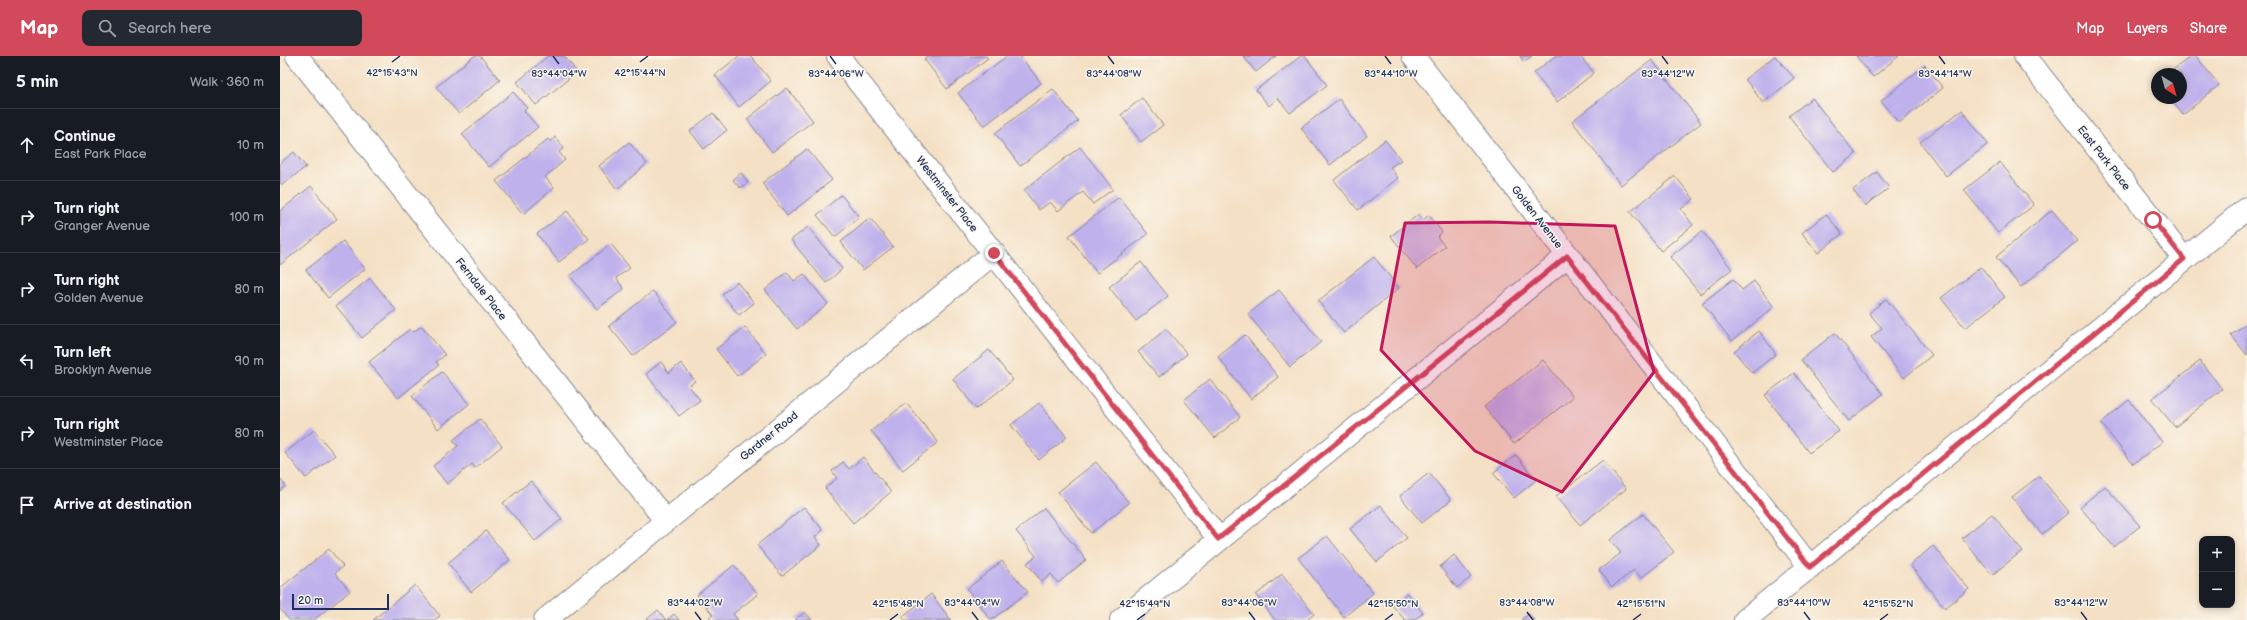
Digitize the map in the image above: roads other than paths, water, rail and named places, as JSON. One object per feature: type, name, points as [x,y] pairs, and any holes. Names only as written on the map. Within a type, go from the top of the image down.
[{"type":"street","name":"Ferndale Place","points":[[297,56],[666,521]]},
{"type":"street","name":"Westminster Place","points":[[838,56],[1218,539]]},
{"type":"street","name":"Golden Avenue","points":[[1413,56],[1810,567]]},
{"type":"street","name":"East Park Place","points":[[2025,56],[2184,259]]},
{"type":"street","points":[[1745,620],[2247,208]]},
{"type":"street","name":"Gardner Road","points":[[545,620],[994,253]]},
{"type":"street","points":[[1121,620],[1218,539],[1567,256]]}]
